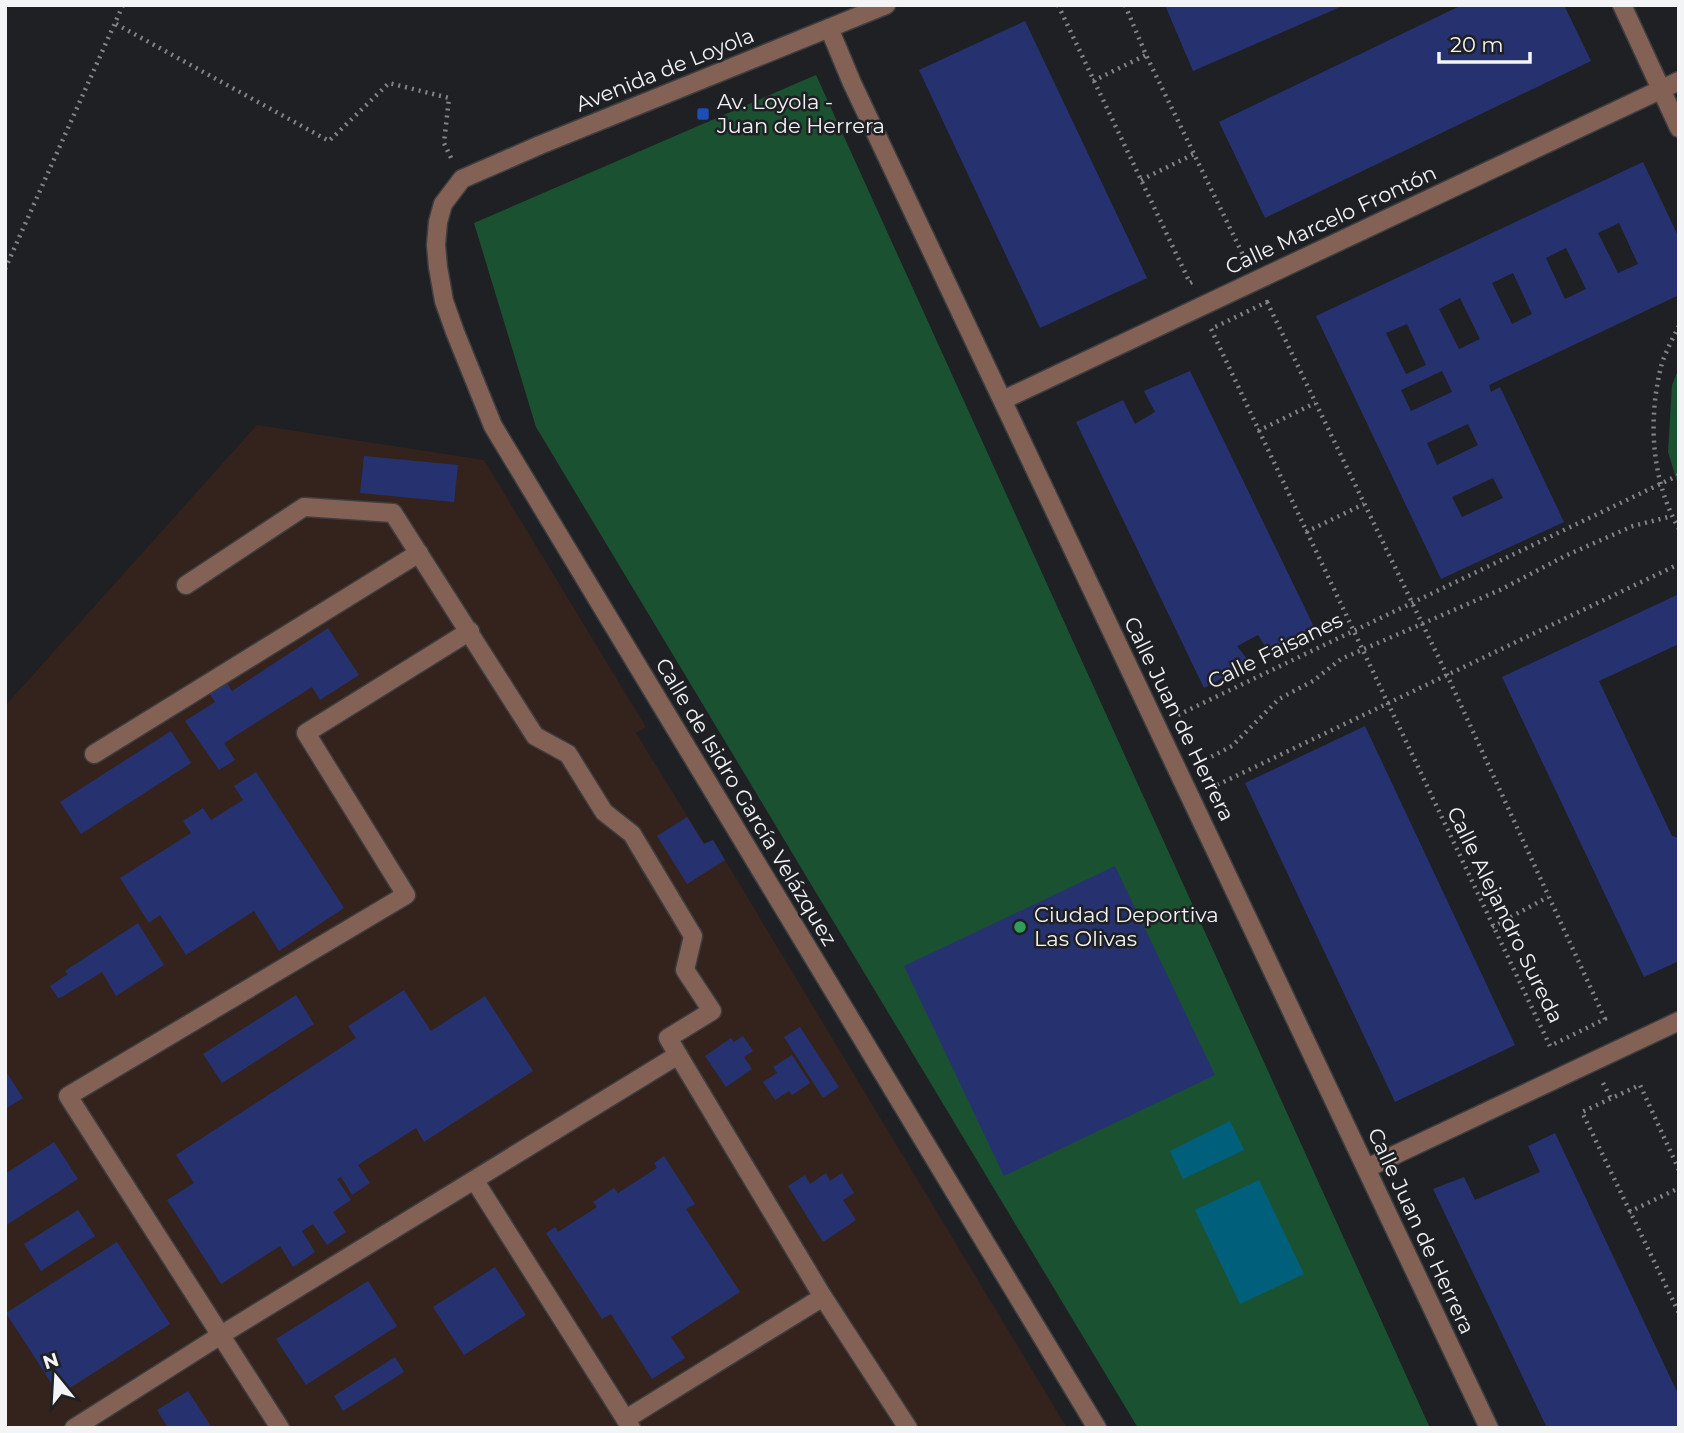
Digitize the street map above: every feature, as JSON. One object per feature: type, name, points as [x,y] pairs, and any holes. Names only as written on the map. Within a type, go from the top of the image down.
[{"type":"street","name":"Avenida de Loyola","points":[[462,179],[886,5]]},
{"type":"street","points":[[1622,5],[1679,128]]},
{"type":"street","name":"Calle Juan de Herrera","points":[[829,28],[852,83],[1489,1428]]},
{"type":"street","name":"Calle Marcelo Frontón","points":[[1003,400],[1679,81]]},
{"type":"street","name":"Calle de Isidro García Velázquez","points":[[462,179],[443,204],[438,222],[438,267],[444,300],[455,332],[493,425],[1097,1428]]},
{"type":"street","points":[[186,585],[304,507],[393,513],[536,736],[568,754],[604,812],[632,834],[693,936],[685,970],[712,1011],[668,1038],[823,1297],[908,1428]]},
{"type":"street","points":[[94,754],[419,553]]},
{"type":"street","points":[[280,1428],[68,1096],[406,895],[306,733],[470,631]]},
{"type":"street","points":[[1367,1168],[1679,1021]]},
{"type":"street","points":[[74,1428],[678,1055]]},
{"type":"street","points":[[475,1181],[629,1423],[823,1297]]},
{"type":"path","points":[[5,269],[123,5]]},
{"type":"path","points":[[1058,5],[1190,283],[1199,279]]},
{"type":"path","points":[[1125,5],[1146,55],[1244,257],[1235,261]]},
{"type":"path","points":[[116,24],[329,141],[389,83],[449,98],[444,143],[462,179]]},
{"type":"path","points":[[1093,81],[1146,55]]},
{"type":"path","points":[[1141,180],[1194,154]]},
{"type":"path","name":"Calle Alejandro Sureda","points":[[1267,302],[1447,675],[1605,1019],[1550,1046],[1258,431],[1211,329],[1267,302]]},
{"type":"path","points":[[1679,326],[1660,369],[1652,426],[1660,484],[1679,529]]},
{"type":"path","points":[[1258,431],[1315,403]]},
{"type":"path","name":"Calle Faisanes","points":[[1183,727],[1177,715],[1679,475]]},
{"type":"path","points":[[1307,532],[1364,504]]},
{"type":"path","points":[[1179,772],[1232,747],[1279,699],[1313,681],[1341,659],[1500,590],[1567,555],[1633,526],[1672,516]]},
{"type":"path","points":[[1209,779],[1213,787],[1679,564]]},
{"type":"path","points":[[1195,751],[1205,770]]},
{"type":"path","points":[[1492,927],[1548,897]]},
{"type":"path","points":[[1679,1170],[1640,1085],[1582,1112],[1679,1313]]},
{"type":"path","points":[[1629,1212],[1679,1188]]},
{"type":"shaded area","points":[[257,425],[484,460],[646,727],[636,733],[704,843],[713,840],[1067,1428],[5,1428],[5,706]]},
{"type":"green space","name":"Ciudad Deportiva Las Olivas","points":[[816,75],[1430,1428],[1138,1428],[536,427],[474,223]]},
{"type":"green space","points":[[1679,368],[1679,488],[1668,452],[1672,385]]},
{"type":"water","points":[[1230,1121],[1244,1150],[1183,1179],[1170,1151]]},
{"type":"water","points":[[1259,1180],[1304,1274],[1240,1304],[1195,1210]]},
{"type":"building","points":[[1165,5],[1345,5],[1193,71]]},
{"type":"building","points":[[1462,5],[1564,5],[1591,61],[1265,218],[1219,122]]},
{"type":"building","points":[[1025,21],[1147,278],[1040,328],[919,70]]},
{"type":"building","points":[[1643,162],[1679,238],[1679,295],[1489,385],[1491,392],[1500,387],[1564,522],[1441,579],[1316,316]],"holes":[[[1619,223],[1638,264],[1618,273],[1598,233]],[[1566,248],[1586,289],[1565,299],[1546,258]],[[1513,273],[1532,314],[1512,324],[1492,283]],[[1460,298],[1480,339],[1459,349],[1439,309]],[[1407,324],[1426,365],[1406,374],[1386,333]],[[1442,371],[1452,392],[1411,411],[1401,390]],[[1468,424],[1478,445],[1437,465],[1427,443]],[[1493,478],[1503,498],[1462,517],[1452,497]]]},
{"type":"building","points":[[1190,371],[1316,631],[1270,654],[1258,635],[1237,646],[1250,663],[1204,688],[1076,422],[1123,400],[1135,424],[1155,412],[1144,391]]},
{"type":"building","points":[[364,456],[458,465],[454,502],[360,493]]},
{"type":"building","points":[[1679,594],[1679,644],[1599,681],[1672,836],[1679,838],[1679,961],[1644,977],[1502,677]]},
{"type":"building","points":[[328,628],[359,675],[320,700],[312,687],[224,743],[235,760],[219,770],[185,721],[215,702],[205,687],[223,677],[232,691]]},
{"type":"building","points":[[1365,726],[1515,1045],[1395,1102],[1245,783]]},
{"type":"building","points":[[171,731],[191,763],[81,834],[60,802]]},
{"type":"building","points":[[256,772],[344,908],[279,951],[254,911],[186,955],[160,915],[149,923],[120,878],[191,833],[183,821],[203,808],[211,820],[243,800],[234,786]]},
{"type":"building","points":[[687,817],[704,844],[713,840],[725,860],[687,884],[657,836]]},
{"type":"building","points":[[1115,866],[1215,1075],[1004,1176],[904,966]]},
{"type":"building","points":[[138,923],[164,965],[116,996],[102,972],[58,998],[50,986],[68,974],[65,971]]},
{"type":"building","points":[[404,990],[431,1031],[485,996],[533,1071],[424,1142],[416,1128],[358,1165],[370,1183],[352,1195],[341,1177],[337,1179],[351,1200],[333,1212],[346,1232],[327,1245],[313,1224],[302,1231],[315,1252],[293,1267],[280,1246],[221,1284],[167,1200],[194,1183],[176,1155],[356,1038],[348,1026]]},
{"type":"building","points":[[296,995],[314,1024],[222,1083],[203,1054]]},
{"type":"building","points":[[800,1027],[839,1087],[823,1098],[784,1037]]},
{"type":"building","points":[[743,1036],[753,1051],[744,1057],[752,1069],[726,1087],[705,1056],[731,1038],[734,1042]]},
{"type":"building","points":[[792,1055],[810,1083],[792,1095],[789,1091],[775,1100],[763,1082],[777,1073],[773,1067]]},
{"type":"building","points":[[5,1070],[23,1098],[5,1109]]},
{"type":"building","points":[[1555,1133],[1679,1396],[1679,1428],[1547,1428],[1433,1189],[1464,1177],[1475,1200],[1540,1172],[1528,1146]]},
{"type":"building","points":[[54,1142],[78,1179],[5,1226],[5,1174]]},
{"type":"building","points":[[664,1156],[695,1204],[686,1209],[740,1292],[671,1337],[685,1358],[652,1379],[611,1314],[602,1319],[546,1233],[555,1227],[558,1232],[597,1207],[593,1202],[614,1188],[618,1193],[657,1168],[654,1163]]},
{"type":"building","points":[[826,1173],[830,1181],[842,1173],[854,1193],[843,1200],[856,1220],[823,1242],[788,1186],[805,1175],[810,1184]]},
{"type":"building","points":[[78,1210],[95,1236],[41,1271],[24,1244]]},
{"type":"building","points":[[117,1242],[170,1324],[59,1395],[6,1313]]},
{"type":"building","points":[[495,1267],[526,1315],[464,1355],[433,1307]]},
{"type":"building","points":[[368,1281],[397,1326],[306,1385],[276,1339]]},
{"type":"building","points":[[395,1357],[404,1372],[343,1411],[334,1396]]},
{"type":"building","points":[[188,1391],[212,1428],[168,1428],[157,1410]]},
{"type":"place","name":"Av. Loyola - Juan de Herrera","points":[[703,114]]},
{"type":"place","name":"Ciudad Deportiva Las Olivas","points":[[1020,927]]}]
